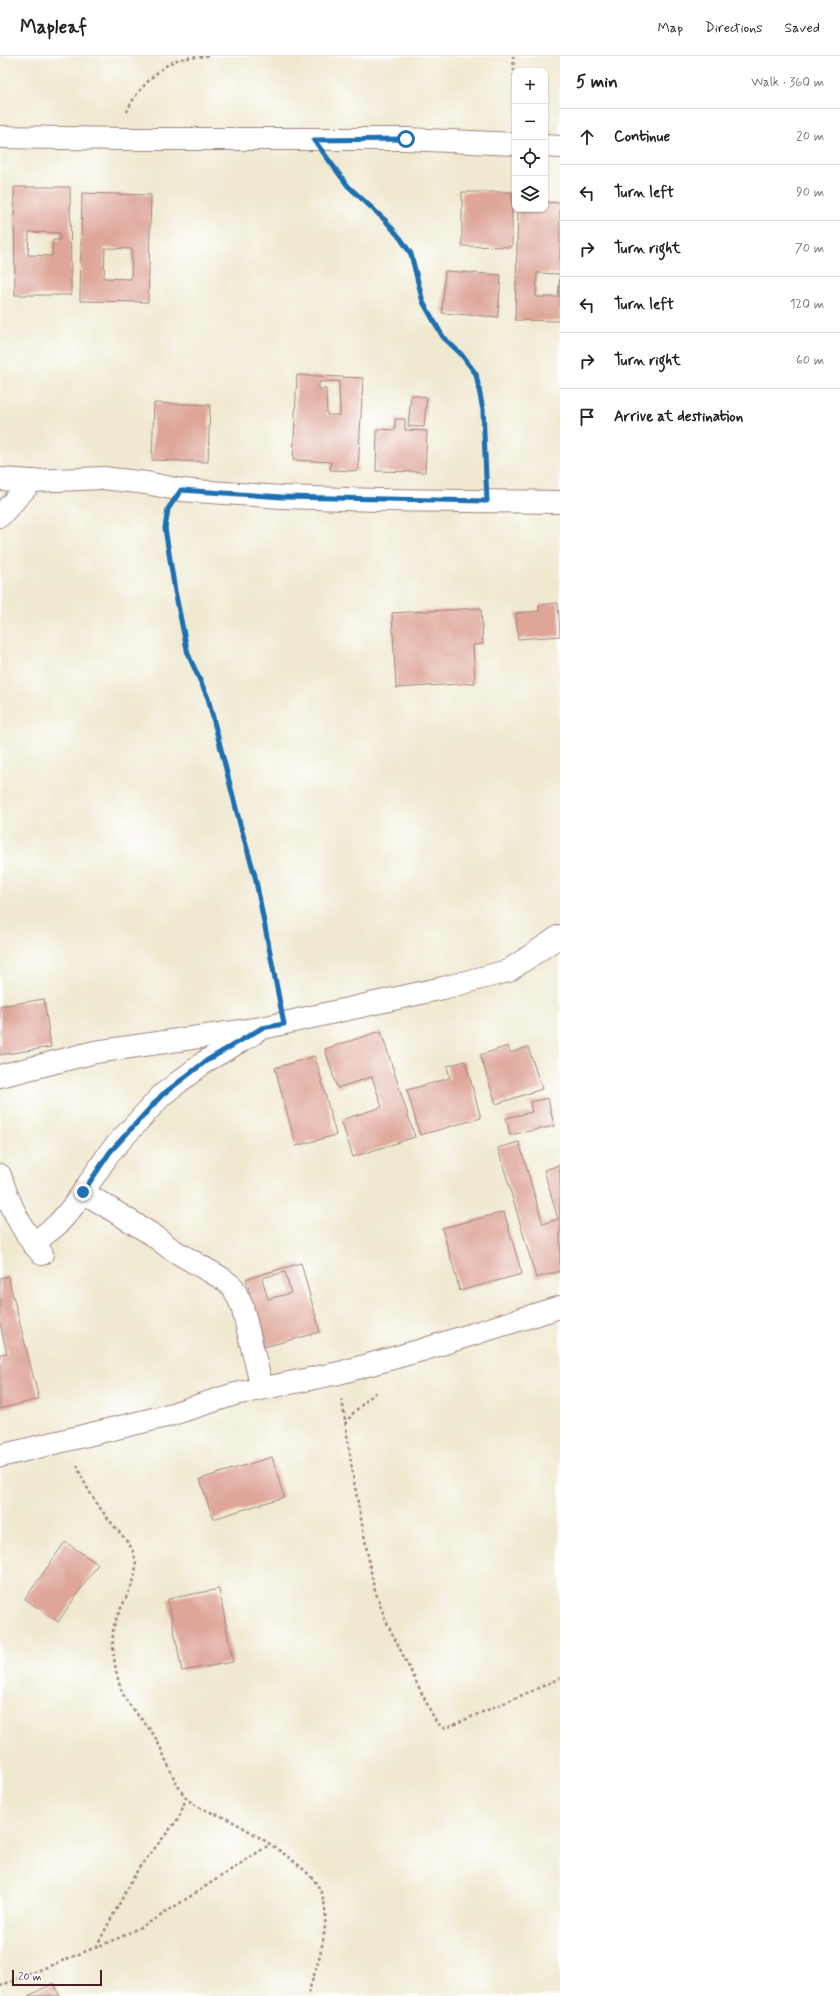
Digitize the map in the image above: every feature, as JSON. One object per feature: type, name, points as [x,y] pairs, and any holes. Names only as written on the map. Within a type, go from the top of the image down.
[{"type":"street","points":[[0,137],[123,140],[406,139],[512,144]]},
{"type":"street","points":[[548,146],[560,147]]},
{"type":"street","points":[[0,479],[32,482],[103,478],[146,483],[181,490],[306,498],[560,502]]},
{"type":"street","points":[[0,516],[32,482]]},
{"type":"street","points":[[0,1076],[95,1052],[284,1024],[443,988],[508,971],[560,936]]},
{"type":"street","points":[[0,1175],[18,1220],[37,1249],[83,1192],[110,1152],[162,1095],[206,1061],[262,1028]]},
{"type":"street","points":[[83,1192],[153,1235],[171,1249],[223,1279],[233,1287],[242,1306],[262,1388]]},
{"type":"street","points":[[0,1456],[144,1422],[235,1394],[339,1373],[422,1350],[560,1308]]},
{"type":"path","points":[[123,140],[124,120],[129,107],[137,94],[146,84],[177,60],[209,56]]},
{"type":"path","points":[[513,56],[514,68]]},
{"type":"path","points":[[314,140],[348,186],[386,221],[411,254],[423,302],[443,337],[461,354],[476,374],[483,410],[487,501]]},
{"type":"path","points":[[181,490],[168,509],[165,528],[175,591],[188,654],[208,698],[241,828],[255,876],[284,1024]]},
{"type":"path","points":[[339,1373],[353,1476],[374,1588],[386,1621],[436,1722],[444,1728],[448,1727],[486,1709],[525,1695],[560,1678]]},
{"type":"path","points":[[68,1440],[83,1482],[109,1520],[130,1545],[135,1559],[135,1572],[130,1590],[114,1626],[112,1642],[122,1693],[128,1704],[154,1736],[179,1788],[186,1798],[196,1806],[234,1822],[269,1845],[301,1867],[320,1888],[324,1905],[325,1927],[317,1968],[307,1996]]},
{"type":"path","points":[[95,1948],[138,1869],[179,1818],[186,1798]]},
{"type":"path","points":[[0,1986],[121,1937],[154,1920],[269,1845]]},
{"type":"building","points":[[14,187],[70,187],[71,295],[15,295]],"holes":[[[29,232],[60,233],[60,240],[53,240],[52,256],[28,255]]]},
{"type":"building","points":[[462,192],[512,192],[512,247],[462,246]]},
{"type":"building","points":[[82,193],[151,195],[148,302],[80,301]],"holes":[[[105,248],[132,249],[131,279],[104,278]]]},
{"type":"building","points":[[548,202],[560,203],[560,274],[537,273],[536,297],[558,297],[560,275],[560,321],[515,320],[518,212],[548,212]]},
{"type":"building","points":[[445,271],[501,275],[498,317],[442,313]]},
{"type":"building","points":[[297,375],[363,378],[358,471],[330,470],[331,462],[293,460]],"holes":[[[339,381],[340,415],[327,415],[326,389],[319,389],[319,382]]]},
{"type":"building","points":[[411,395],[427,397],[424,427],[408,426]]},
{"type":"building","points":[[154,403],[210,405],[208,462],[152,460]]},
{"type":"building","points":[[395,419],[405,419],[405,430],[427,431],[425,472],[376,471],[377,429],[395,430]]},
{"type":"building","points":[[558,603],[560,636],[518,639],[516,613],[539,611],[539,605]]},
{"type":"building","points":[[481,608],[483,644],[473,645],[475,683],[396,688],[392,613]]},
{"type":"building","points":[[44,999],[51,1047],[0,1055],[0,1006]]},
{"type":"building","points":[[381,1031],[415,1137],[353,1157],[341,1120],[382,1107],[372,1077],[337,1088],[325,1049]]},
{"type":"building","points":[[508,1046],[510,1053],[528,1047],[542,1089],[496,1104],[480,1055]]},
{"type":"building","points":[[315,1056],[336,1135],[296,1146],[275,1068]]},
{"type":"building","points":[[465,1061],[481,1118],[420,1135],[407,1090],[450,1078],[447,1066]]},
{"type":"building","points":[[548,1098],[554,1126],[510,1135],[506,1118],[532,1112],[530,1102]]},
{"type":"building","points":[[519,1142],[543,1224],[558,1219],[544,1170],[560,1165],[560,1271],[536,1278],[498,1148]]},
{"type":"building","points":[[504,1212],[522,1274],[460,1291],[442,1228]]},
{"type":"building","points":[[301,1263],[320,1332],[264,1347],[246,1279]],"holes":[[[285,1272],[291,1293],[268,1299],[262,1278]]]},
{"type":"building","points":[[8,1276],[39,1399],[0,1409],[0,1354],[7,1353],[0,1324],[0,1278]]},
{"type":"building","points":[[272,1457],[284,1497],[213,1519],[200,1479]]},
{"type":"building","points":[[65,1542],[98,1564],[58,1622],[25,1599]]},
{"type":"building","points":[[219,1589],[233,1662],[182,1671],[168,1599]]},
{"type":"building","points":[[54,1983],[60,1996],[28,1996]]},
{"type":"route","points":[[83,1192],[110,1152],[162,1095],[206,1061],[262,1028],[284,1024],[255,876],[241,828],[208,698],[188,654],[175,591],[165,528],[168,509],[181,490],[282,497],[487,501],[483,410],[476,374],[461,354],[443,337],[423,302],[411,254],[401,239],[386,221],[348,186],[314,140],[406,139]]}]
